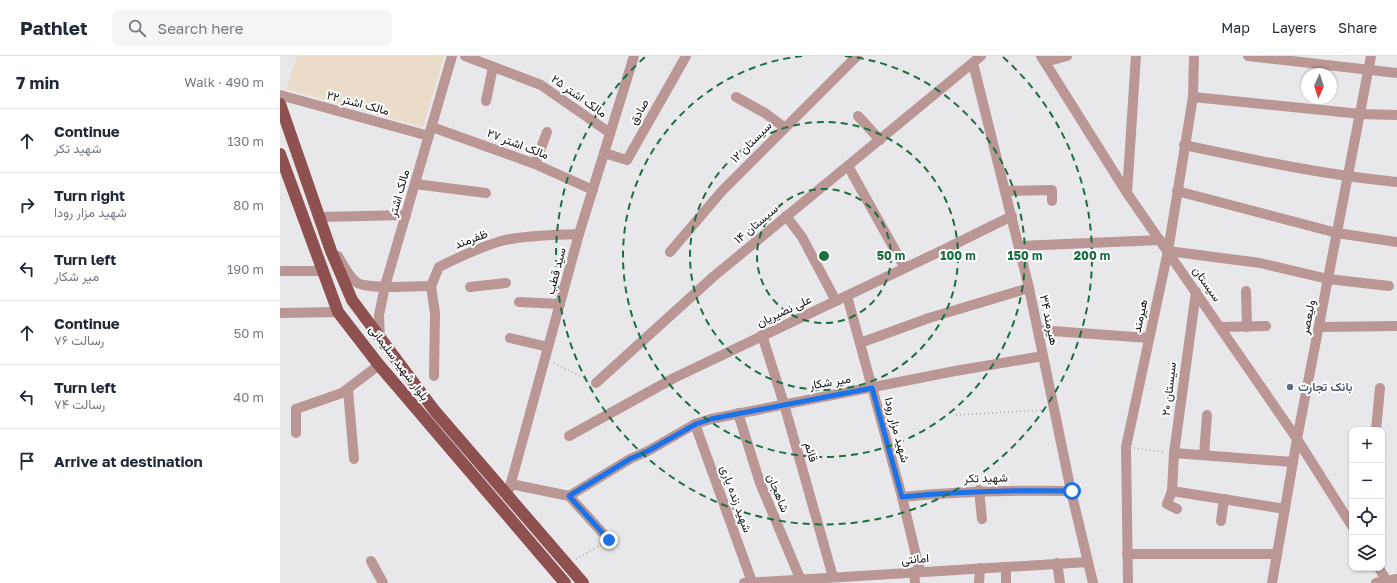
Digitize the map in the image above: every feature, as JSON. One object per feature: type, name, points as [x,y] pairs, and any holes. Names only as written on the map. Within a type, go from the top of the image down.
[{"type":"main road","name":"بلوار شهید سلیمانی","points":[[280,104],[327,239],[352,300],[434,410],[509,489],[583,583]]},
{"type":"main road","name":"بلوار شهید سلیمانی","points":[[280,154],[338,312],[379,365],[565,583]]},
{"type":"street","name":"مالک اشتر","points":[[380,339],[379,315],[385,286],[452,56]]},
{"type":"street","name":"مالک اشتر ۲۵","points":[[465,56],[541,85],[610,133]]},
{"type":"street","name":"سید قطب","points":[[509,489],[579,234],[634,56]]},
{"type":"street","name":"صادق","points":[[604,153],[627,160],[686,56]]},
{"type":"street","name":"سیستان ۱۴","points":[[596,383],[713,277],[981,56]]},
{"type":"street","points":[[1043,59],[1067,56]]},
{"type":"street","points":[[1127,193],[1136,56]]},
{"type":"street","name":"هیرمند","points":[[1128,583],[1126,447],[1168,251],[1193,97],[1194,56]]},
{"type":"street","points":[[1248,56],[1397,73]]},
{"type":"street","name":"ولیعصر","points":[[1272,583],[1297,439],[1371,56]]},
{"type":"street","name":"سیستان ۱۲","points":[[670,252],[722,191],[854,57]]},
{"type":"street","name":"سیستان","points":[[1043,59],[1127,193],[1297,439],[1349,521]]},
{"type":"street","name":"هیرمند ۳۴","points":[[973,63],[1029,288],[1054,409],[1093,583]]},
{"type":"street","points":[[486,101],[492,66]]},
{"type":"street","name":"مالک اشتر ۲۲","points":[[280,95],[431,131]]},
{"type":"street","points":[[736,97],[765,113],[784,128]]},
{"type":"street","points":[[1193,97],[1360,114],[1397,115]]},
{"type":"street","points":[[858,116],[880,140]]},
{"type":"street","name":"مالک اشتر ۲۷","points":[[431,131],[535,164],[592,190]]},
{"type":"street","points":[[535,164],[547,132]]},
{"type":"street","points":[[1184,145],[1266,163],[1348,177],[1397,182]]},
{"type":"street","points":[[848,166],[905,268]]},
{"type":"street","points":[[415,184],[486,193]]},
{"type":"street","points":[[1006,191],[1052,190],[1052,202]]},
{"type":"street","points":[[1177,191],[1337,233],[1397,242]]},
{"type":"street","points":[[320,217],[406,215]]},
{"type":"street","points":[[786,216],[802,237],[836,301]]},
{"type":"street","name":"علی نصیریان","points":[[570,436],[674,378],[1012,216]]},
{"type":"street","name":"ظفرمند","points":[[431,286],[438,267],[504,240],[541,235],[579,234]]},
{"type":"street","points":[[327,239],[348,273],[357,283],[372,287],[431,286],[435,313],[434,376]]},
{"type":"street","points":[[1019,246],[1160,240]]},
{"type":"street","points":[[1168,251],[1260,263],[1328,279],[1389,286]]},
{"type":"street","points":[[282,271],[322,271]]},
{"type":"street","points":[[470,287],[506,284]]},
{"type":"street","points":[[860,343],[929,318],[1029,288]]},
{"type":"street","points":[[1246,291],[1247,327]]},
{"type":"street","name":"سیستان ۲۰","points":[[1177,509],[1167,504],[1172,491],[1174,453],[1196,292]]},
{"type":"street","name":"شهید مزار رودا","points":[[847,296],[902,497],[917,572],[915,583]]},
{"type":"street","points":[[519,302],[560,304]]},
{"type":"street","points":[[280,313],[338,312]]},
{"type":"street","points":[[1220,327],[1266,326]]},
{"type":"street","points":[[1319,327],[1397,326]]},
{"type":"street","points":[[1038,330],[1149,338]]},
{"type":"street","name":"قائم","points":[[762,335],[784,404],[833,577]]},
{"type":"street","points":[[510,338],[548,346]]},
{"type":"street","name":"میر شکار","points":[[569,496],[630,459],[648,451],[696,424],[738,413],[955,371],[1043,356]]},
{"type":"street","points":[[296,433],[296,409],[348,390],[379,365]]},
{"type":"street","points":[[1376,427],[1380,388]]},
{"type":"street","points":[[348,390],[354,459]]},
{"type":"street","name":"شاهجان","points":[[738,413],[760,483],[801,581]]},
{"type":"street","points":[[1204,455],[1207,415]]},
{"type":"street","name":"شهید زنده یاری","points":[[696,424],[752,582]]},
{"type":"street","points":[[1174,453],[1293,462]]},
{"type":"street","points":[[509,489],[569,496],[609,540]]},
{"type":"street","points":[[979,490],[982,519]]},
{"type":"street","name":"شهید تکر","points":[[902,497],[979,490],[1072,491]]},
{"type":"street","points":[[1172,491],[1285,508]]},
{"type":"street","points":[[1221,521],[1224,499]]},
{"type":"street","points":[[1127,554],[1277,554]]},
{"type":"street","points":[[370,561],[383,583]]},
{"type":"street","name":"امانتی","points":[[744,583],[801,581],[833,577],[875,579],[917,572],[1088,562]]},
{"type":"street","points":[[1057,563],[1060,583]]},
{"type":"street","points":[[1006,567],[1006,583]]},
{"type":"street","points":[[979,583],[980,568]]},
{"type":"street","points":[[1382,571],[1391,581]]},
{"type":"street","points":[[1376,583],[1391,581]]},
{"type":"path","points":[[545,359],[596,383]]},
{"type":"path","points":[[956,415],[1054,409]]},
{"type":"path","points":[[1126,447],[1174,453]]},
{"type":"path","points":[[567,564],[609,540]]},
{"type":"shaded area","points":[[297,56],[444,56],[423,127],[286,89]]},
{"type":"place","name":"بانک تجارت","points":[[1290,387]]},
{"type":"route","points":[[609,540],[569,496],[630,459],[648,451],[696,424],[711,419],[872,388],[902,497],[952,491],[1072,491]]}]
